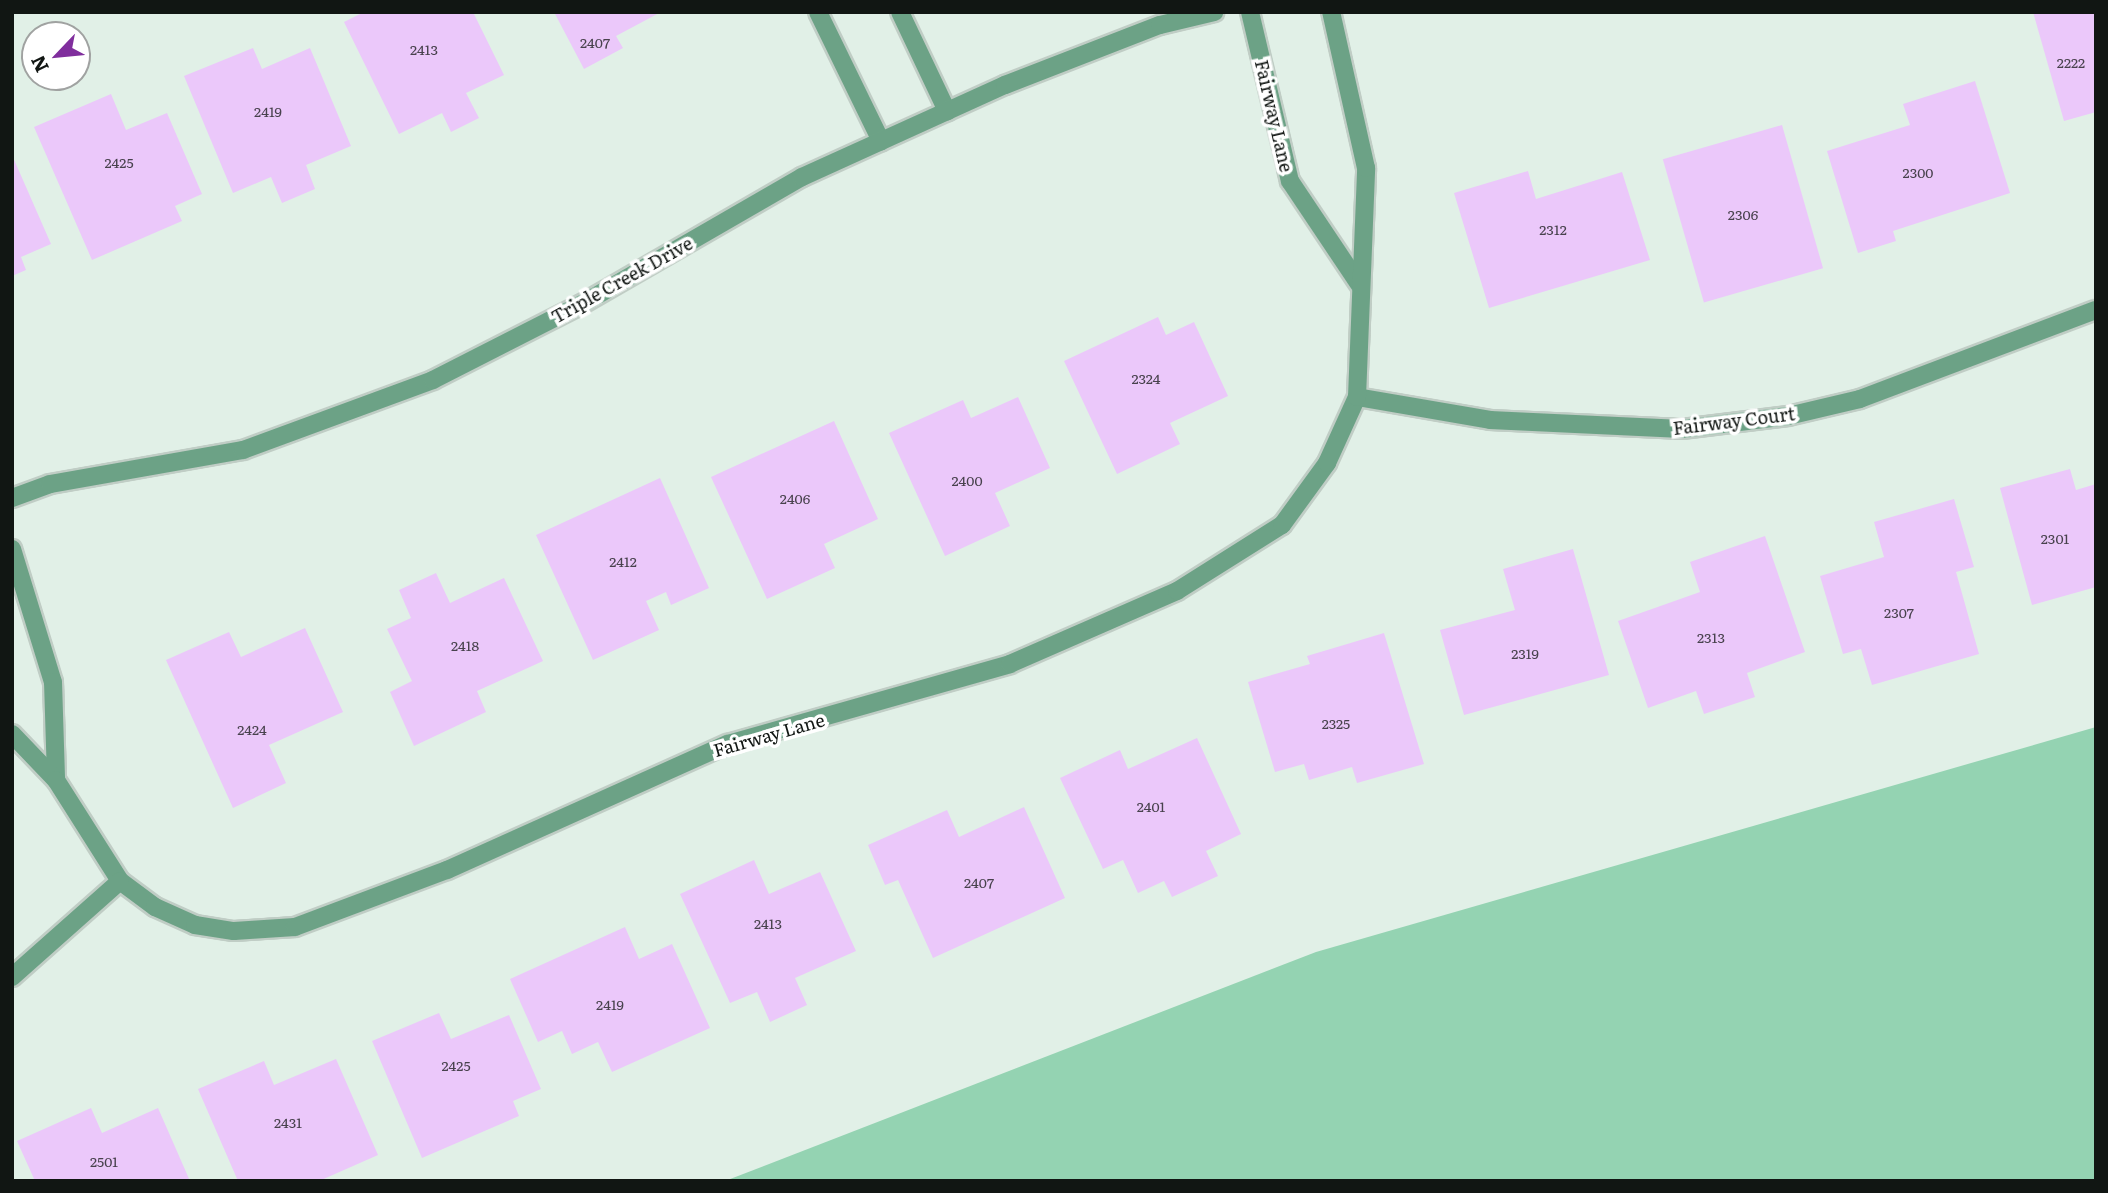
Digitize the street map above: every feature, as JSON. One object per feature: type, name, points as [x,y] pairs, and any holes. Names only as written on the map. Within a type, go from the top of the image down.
[{"type":"street","points":[[818,12],[881,141]]},
{"type":"street","points":[[900,12],[947,111]]},
{"type":"street","name":"Triple Creek Drive","points":[[12,498],[50,484],[243,450],[433,380],[582,304],[802,177],[947,111],[1160,25],[1214,12]]},
{"type":"street","name":"Fairway Lane","points":[[1250,12],[1290,181],[1359,284]]},
{"type":"street","name":"Fairway Lane","points":[[12,734],[56,780],[120,881],[155,907],[195,925],[234,931],[295,928],[447,870],[728,744],[1010,664],[1177,591],[1282,525],[1327,463],[1357,397],[1359,284],[1366,167],[1331,12]]},
{"type":"street","name":"Fairway Court","points":[[1357,397],[1490,420],[1682,429],[1787,416],[1860,399],[2096,310]]},
{"type":"street","points":[[12,549],[53,682],[56,780]]},
{"type":"street","points":[[12,977],[120,881]]},
{"type":"green space","points":[[2096,727],[2096,1181],[725,1181],[1316,952]]},
{"type":"building","points":[[364,12],[473,12],[504,75],[466,93],[479,118],[451,132],[442,113],[399,134],[344,22]]},
{"type":"building","points":[[554,12],[661,12],[616,36],[623,48],[584,69]]},
{"type":"building","points":[[2033,12],[2096,12],[2096,112],[2064,121]]},
{"type":"building","points":[[253,48],[262,69],[310,48],[351,146],[306,165],[315,189],[282,203],[271,177],[233,193],[184,76]]},
{"type":"building","points":[[1975,81],[2010,193],[1893,231],[1896,241],[1858,253],[1827,151],[1910,125],[1903,104]]},
{"type":"building","points":[[111,94],[126,130],[167,113],[202,194],[175,206],[182,221],[92,260],[34,127]]},
{"type":"building","points":[[1782,125],[1823,268],[1704,302],[1663,159]]},
{"type":"building","points":[[12,155],[51,244],[21,257],[26,270],[12,276]]},
{"type":"building","points":[[1528,171],[1536,199],[1622,172],[1650,260],[1489,308],[1454,193]]},
{"type":"building","points":[[1158,317],[1166,335],[1194,322],[1228,396],[1170,423],[1180,444],[1117,474],[1064,361]]},
{"type":"building","points":[[1018,397],[1050,468],[995,493],[1010,526],[945,556],[889,433],[963,400],[971,418]]},
{"type":"building","points":[[834,421],[878,519],[824,544],[835,568],[767,599],[711,477]]},
{"type":"building","points":[[2070,469],[2076,490],[2096,484],[2096,587],[2032,605],[2000,488]]},
{"type":"building","points":[[660,478],[709,588],[671,605],[666,592],[646,601],[659,630],[593,660],[536,535]]},
{"type":"building","points":[[1954,499],[1974,567],[1956,572],[1979,654],[1872,685],[1861,649],[1843,654],[1820,576],[1884,557],[1874,522]]},
{"type":"building","points":[[1765,536],[1805,652],[1747,673],[1755,697],[1704,714],[1696,691],[1648,708],[1618,621],[1700,592],[1690,562]]},
{"type":"building","points":[[1573,549],[1609,675],[1464,715],[1440,630],[1515,610],[1503,569]]},
{"type":"building","points":[[436,573],[450,603],[504,578],[543,661],[477,691],[486,712],[414,746],[390,692],[412,681],[387,629],[411,618],[399,590]]},
{"type":"building","points":[[305,628],[343,712],[269,745],[286,783],[233,808],[166,660],[229,632],[241,657]]},
{"type":"building","points":[[1384,633],[1424,764],[1357,783],[1352,767],[1309,780],[1304,764],[1275,772],[1248,682],[1310,664],[1307,656]]},
{"type":"building","points":[[1197,738],[1241,834],[1206,851],[1218,876],[1172,897],[1164,881],[1138,893],[1123,860],[1103,869],[1060,778],[1120,750],[1128,769]]},
{"type":"building","points":[[1024,807],[1065,898],[933,958],[898,880],[885,885],[868,845],[947,810],[959,837]]},
{"type":"building","points":[[754,860],[769,894],[820,872],[856,951],[795,978],[807,1005],[770,1022],[757,992],[730,1003],[680,894]]},
{"type":"building","points":[[625,927],[639,959],[672,944],[710,1028],[612,1072],[598,1042],[572,1054],[562,1031],[538,1042],[510,979]]},
{"type":"building","points":[[439,1013],[451,1039],[509,1015],[541,1089],[513,1101],[519,1116],[422,1158],[372,1041]]},
{"type":"building","points":[[336,1059],[378,1155],[319,1181],[238,1181],[198,1089],[264,1061],[274,1085]]},
{"type":"building","points":[[91,1108],[102,1133],[158,1108],[190,1181],[35,1181],[17,1141]]}]
